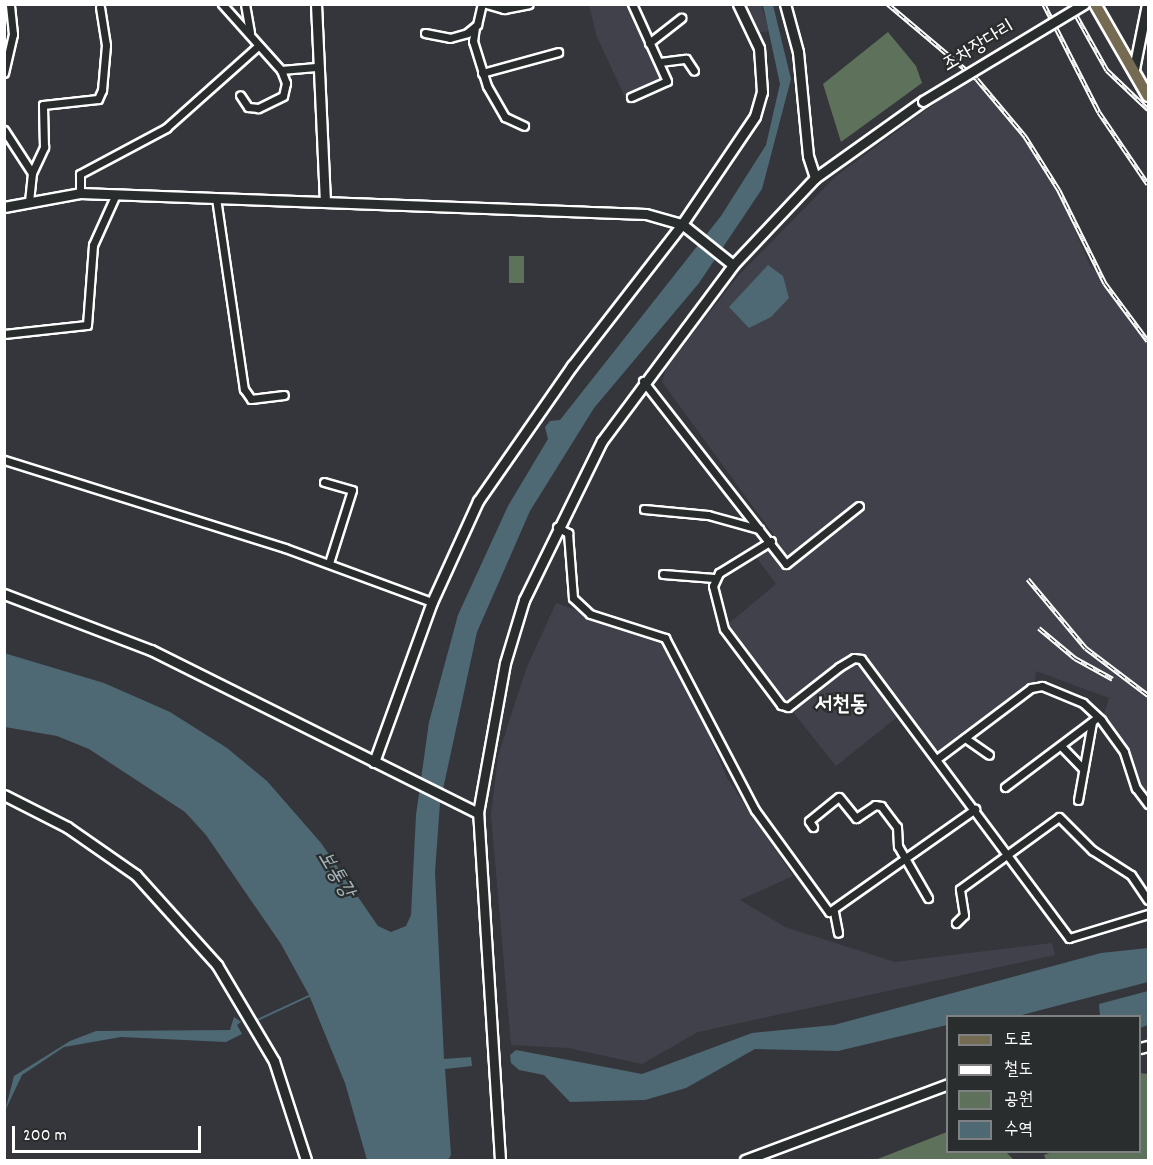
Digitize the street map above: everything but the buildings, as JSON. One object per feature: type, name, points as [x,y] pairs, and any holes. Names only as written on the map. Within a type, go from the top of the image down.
[{"type":"main road","points":[[1095,4],[1148,94]]},
{"type":"street","points":[[4,73],[13,34],[10,4]]},
{"type":"street","points":[[222,4],[281,70],[285,93],[277,101],[251,109],[240,95]]},
{"type":"street","points":[[245,4],[250,33]]},
{"type":"street","points":[[316,4],[325,201]]},
{"type":"street","points":[[524,126],[505,117],[482,73],[473,41],[475,27],[484,4],[504,9],[529,4]]},
{"type":"street","points":[[631,97],[667,81],[632,4]]},
{"type":"street","points":[[378,764],[432,602],[466,523],[496,472],[682,224],[755,116],[762,92],[759,48],[738,4]]},
{"type":"street","points":[[785,4],[798,52],[808,156],[815,178]]},
{"type":"street","name":"조차장다리","points":[[500,1161],[478,813],[505,663],[524,600],[557,527],[590,462],[644,381],[733,265],[815,178],[923,101],[1084,4]]},
{"type":"street","points":[[1134,69],[1147,4]]},
{"type":"street","points":[[29,202],[32,173],[44,147],[43,105],[98,99],[102,90],[106,45],[100,8]]},
{"type":"street","points":[[649,43],[681,18]]},
{"type":"street","points":[[424,33],[458,37],[475,27]]},
{"type":"street","points":[[80,193],[80,174],[166,128],[258,46]]},
{"type":"street","points":[[482,73],[558,52]]},
{"type":"street","points":[[660,63],[686,59],[694,71]]},
{"type":"street","points":[[281,70],[320,67]]},
{"type":"street","points":[[4,130],[32,173]]},
{"type":"street","points":[[4,207],[80,193],[646,214],[682,224],[733,265]]},
{"type":"street","points":[[4,334],[87,325],[93,245],[116,194]]},
{"type":"street","points":[[216,198],[244,389],[251,399],[284,395]]},
{"type":"street","points":[[644,381],[759,529],[771,541],[786,564],[859,506]]},
{"type":"street","points":[[4,460],[329,563],[432,602]]},
{"type":"street","points":[[324,482],[352,490],[329,563]]},
{"type":"street","points":[[644,509],[708,515],[759,529]]},
{"type":"street","points":[[557,527],[568,533],[573,598],[590,614],[665,638],[755,810],[826,909],[834,912]]},
{"type":"street","points":[[663,574],[714,578],[771,541]]},
{"type":"street","points":[[714,578],[715,600],[724,629],[781,705],[788,707],[839,667],[854,658],[861,659],[939,758],[1069,938],[1149,914]]},
{"type":"street","points":[[4,594],[151,650],[478,813]]},
{"type":"street","points":[[939,758],[1031,688],[1042,686],[1083,703],[1095,720],[1125,752],[1137,788],[1149,804]]},
{"type":"street","points":[[1005,787],[1095,720]]},
{"type":"street","points":[[1078,800],[1095,720]]},
{"type":"street","points":[[965,738],[989,755]]},
{"type":"street","points":[[1061,746],[1083,769]]},
{"type":"street","points":[[4,795],[67,827],[136,875],[217,965],[252,1022],[282,1079],[306,1161]]},
{"type":"street","points":[[813,827],[810,821],[839,797],[856,818],[875,805],[881,807],[897,827],[898,846],[928,898]]},
{"type":"street","points":[[834,912],[975,809]]},
{"type":"street","points":[[956,923],[964,915],[960,889],[1059,817],[1092,850],[1131,875],[1149,900]]},
{"type":"street","points":[[834,912],[838,933]]},
{"type":"street","points":[[745,1161],[946,1085]]},
{"type":"shaded area","points":[[589,5],[630,5],[662,81],[625,97],[597,37]]},
{"type":"shaded area","points":[[743,5],[761,5],[769,31],[758,33]]},
{"type":"shaded area","points":[[971,77],[1026,141],[1060,196],[1089,263],[1148,341],[1148,795],[1141,791],[1124,746],[1102,720],[1109,698],[1036,671],[1035,684],[940,754],[901,714],[836,766],[728,631],[728,624],[776,584],[755,556],[776,538],[662,382],[666,368],[738,276],[836,176]]},
{"type":"shaded area","points":[[556,603],[660,639],[700,713],[727,778],[793,876],[740,900],[785,927],[895,962],[1052,943],[1055,955],[698,1032],[642,1064],[568,1048],[511,1045],[491,815],[498,756],[526,669]]},
{"type":"green space","points":[[888,32],[916,66],[922,83],[841,142],[823,84]]},
{"type":"green space","points":[[509,256],[524,256],[524,283],[509,283]]},
{"type":"green space","points":[[1141,1073],[1148,1074],[1148,1160],[1046,1160],[1044,1155],[1049,1153],[1141,1153]]},
{"type":"green space","points":[[946,1132],[946,1153],[1007,1153],[1014,1160],[875,1160]]},
{"type":"water","name":"보통강","points":[[763,5],[773,5],[791,79],[762,189],[699,283],[594,408],[530,511],[477,632],[440,803],[435,872],[444,1059],[471,1057],[472,1066],[445,1069],[451,1155],[448,1160],[367,1160],[345,1083],[309,995],[281,944],[206,835],[185,812],[89,749],[57,736],[5,727],[4,653],[104,683],[170,712],[227,748],[267,781],[321,843],[378,926],[391,932],[406,926],[411,915],[416,815],[429,722],[458,615],[508,506],[548,439],[545,427],[550,421],[560,420],[721,216],[766,145],[780,84]]},
{"type":"water","points":[[768,265],[783,276],[789,298],[771,317],[749,328],[729,307]]},
{"type":"water","points":[[1148,948],[1148,982],[1022,1015],[946,1015],[946,1025],[838,1051],[755,1049],[686,1088],[645,1100],[570,1102],[544,1075],[519,1070],[511,1063],[510,1055],[516,1050],[642,1074],[752,1033],[834,1025],[1101,953]]},
{"type":"water","points":[[1148,991],[1148,1025],[1141,1028],[1141,1015],[1100,1015],[1099,1004]]},
{"type":"water","points":[[234,1017],[241,1022],[237,1025],[242,1034],[226,1042],[121,1037],[64,1047],[22,1075],[5,1111],[14,1076],[70,1041],[96,1031],[230,1030]]},
{"type":"waterway","points":[[253,1022],[309,996]]},
{"type":"railway","points":[[888,4],[977,79],[1025,136],[1059,190],[1105,283],[1148,341]]},
{"type":"railway","points":[[1044,4],[1099,112],[1148,184]]},
{"type":"railway","points":[[1070,4],[1107,70],[1148,109]]},
{"type":"railway","points":[[1028,579],[1086,648],[1148,695]]},
{"type":"railway","points":[[1039,628],[1075,658],[1113,679]]},
{"type":"district","name":"서천동","points":[[841,706]]}]
